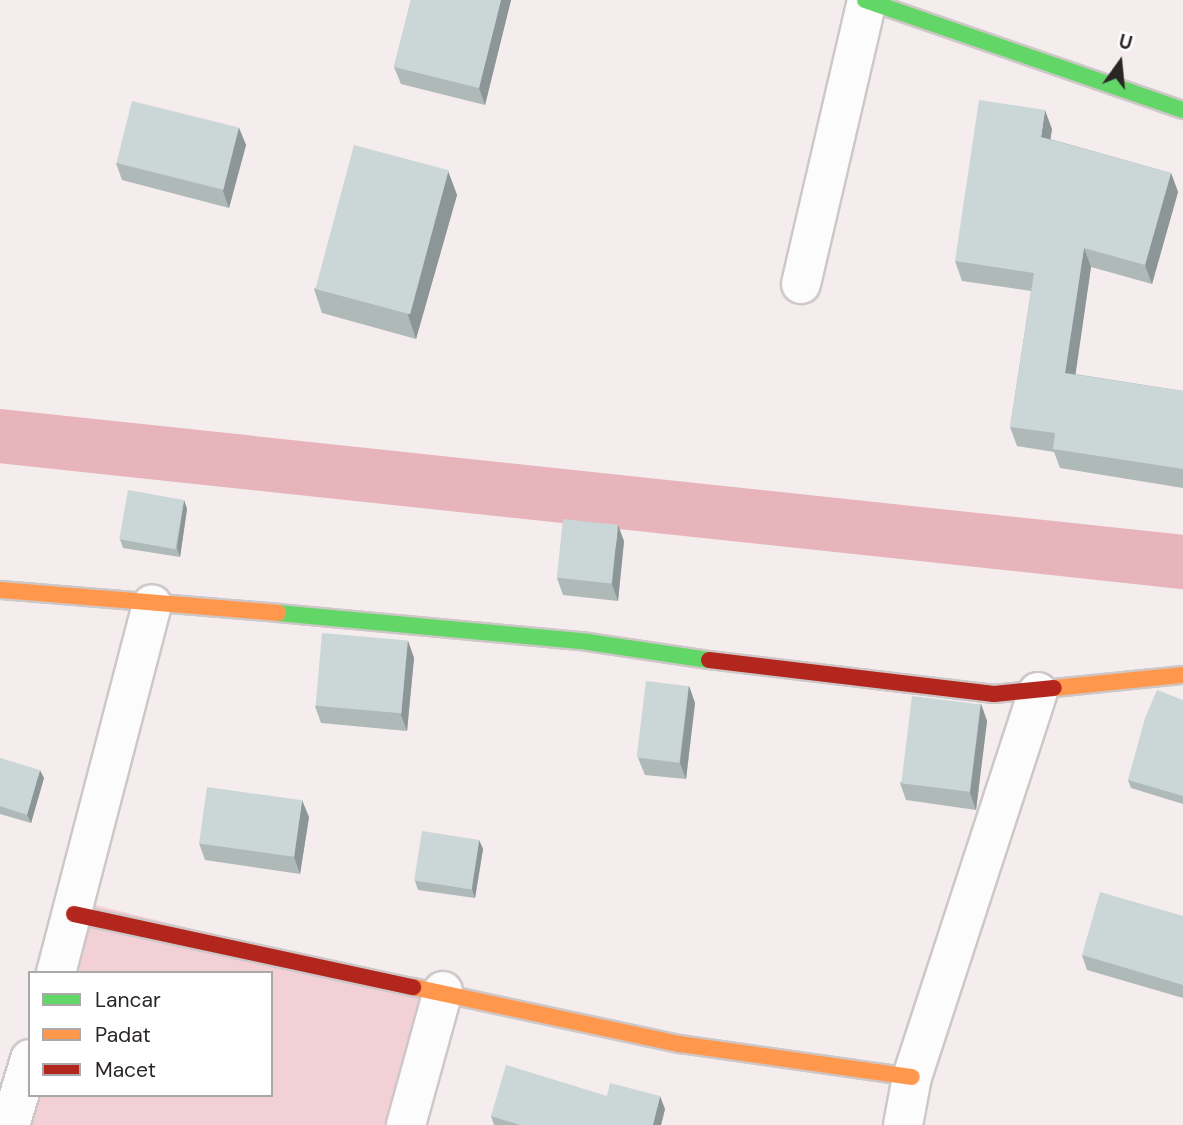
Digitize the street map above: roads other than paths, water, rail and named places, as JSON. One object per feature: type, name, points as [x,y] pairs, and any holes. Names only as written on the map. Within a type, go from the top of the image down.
[{"type":"street","points":[[801,284],[866,0],[1183,110]]},
{"type":"street","points":[[0,590],[369,620],[588,642],[776,670],[953,691],[1038,692],[1183,676]]},
{"type":"street","points":[[57,971],[74,914],[152,604]]},
{"type":"street","points":[[903,1125],[912,1077],[1038,692]]},
{"type":"street","points":[[74,914],[443,991],[680,1044],[912,1077]]},
{"type":"street","points":[[406,1125],[443,991]]},
{"type":"street","points":[[10,1125],[28,1066]]},
{"type":"waterway","points":[[0,436],[1183,562]]}]
